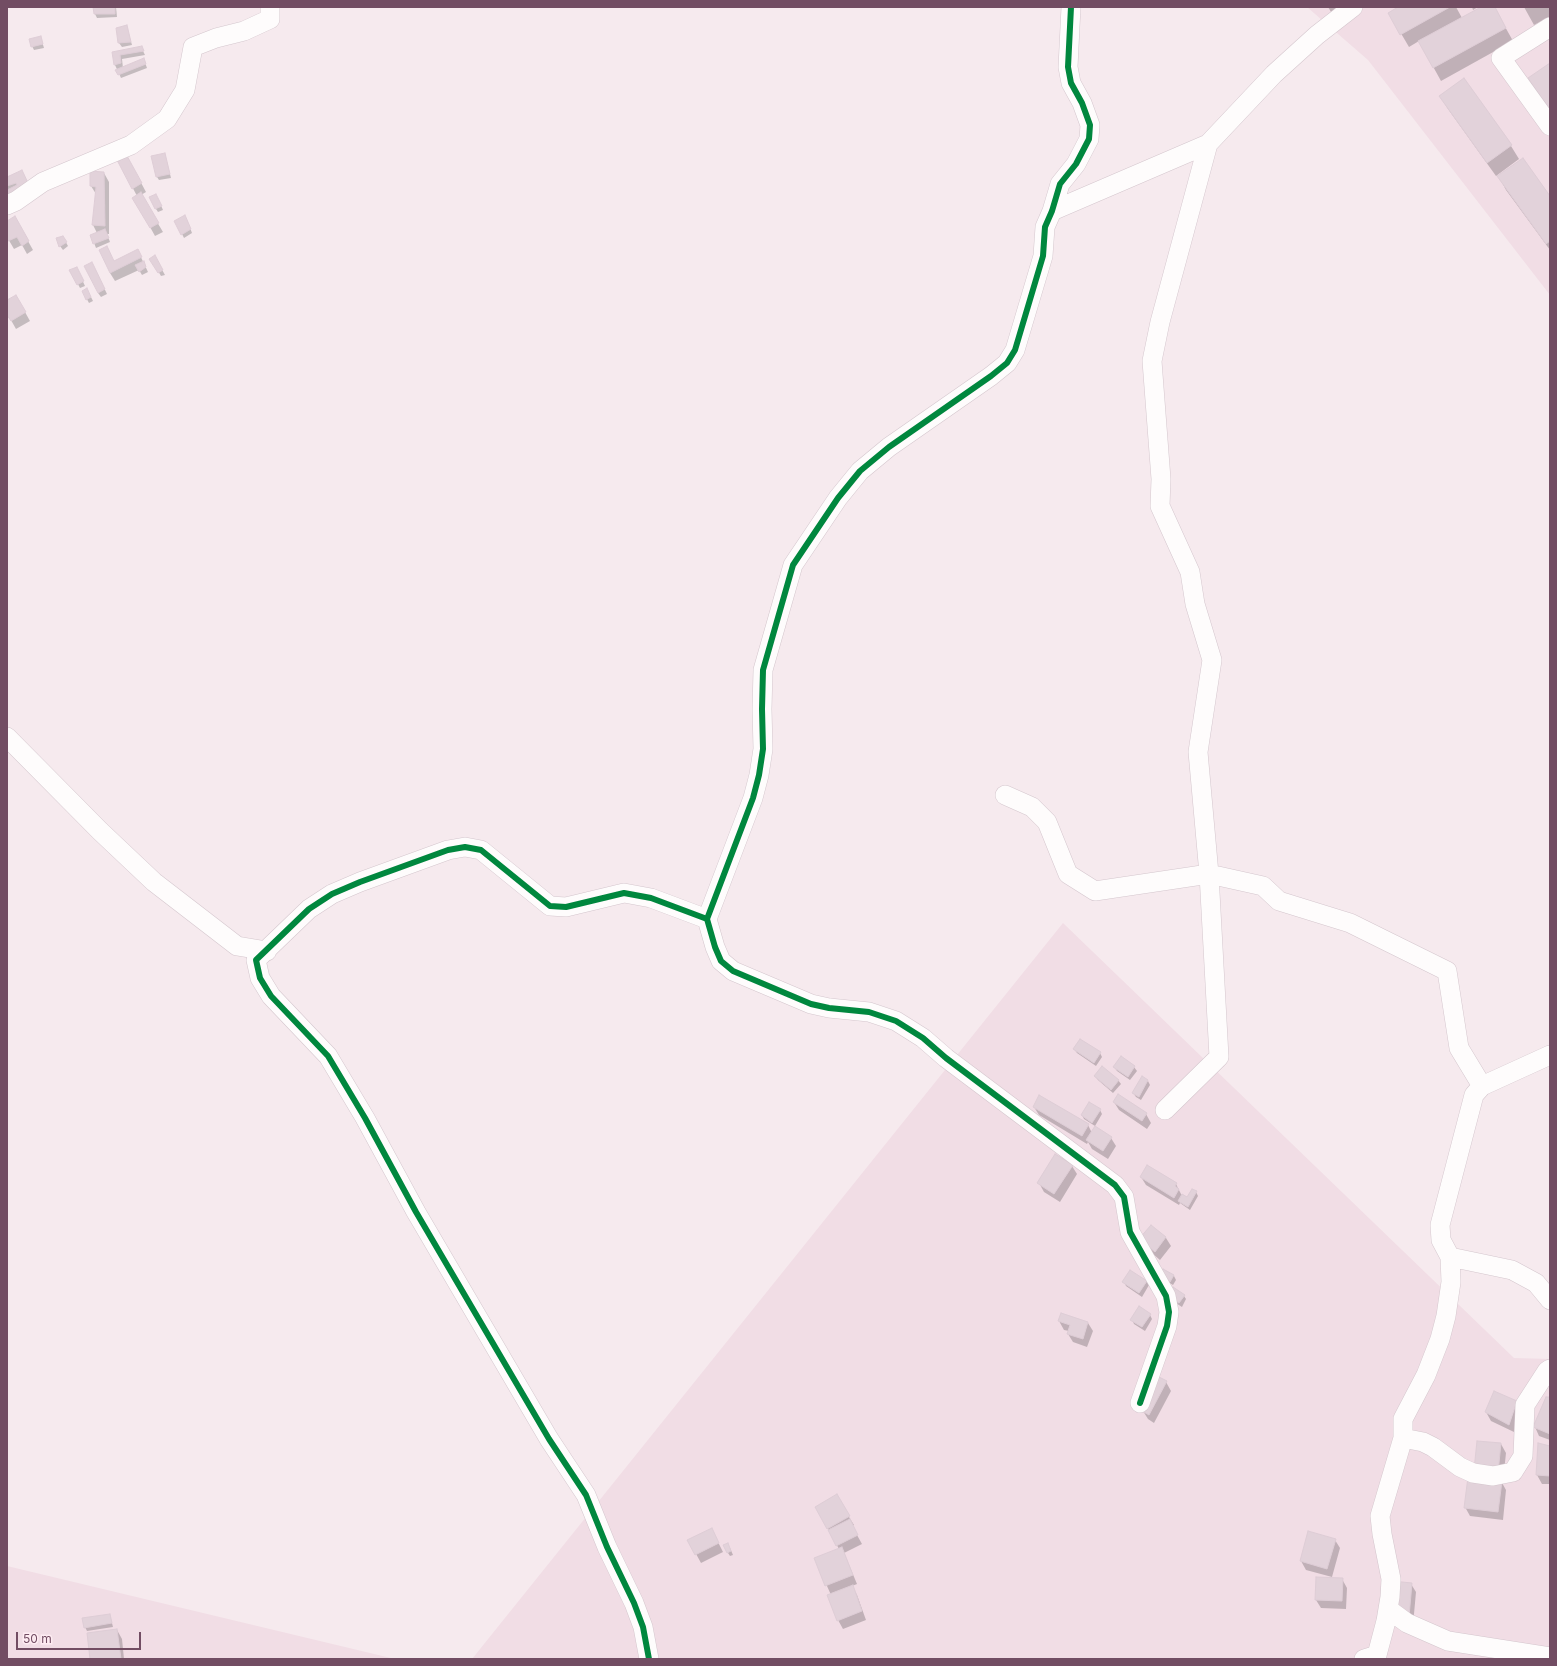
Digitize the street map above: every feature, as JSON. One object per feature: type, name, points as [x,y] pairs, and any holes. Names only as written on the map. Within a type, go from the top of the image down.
[{"type":"street","points":[[7,205],[16,202],[43,182],[131,145],[167,118],[185,90],[193,47],[216,38],[244,31],[270,19],[270,7]]},
{"type":"street","points":[[1071,7],[1068,67],[1071,83],[1082,103],[1090,125],[1089,139],[1076,164],[1060,184],[1052,211],[1045,227],[1043,256],[1015,350],[1007,363],[991,376],[889,447],[860,471],[838,498],[793,564],[763,670],[763,749],[759,775],[753,798],[707,919],[715,947],[721,961],[733,971],[811,1004],[829,1008],[869,1012],[896,1021],[923,1038],[958,1067],[1116,1185],[1124,1197],[1130,1232],[1166,1296],[1169,1312],[1167,1326],[1140,1403]]},
{"type":"street","points":[[1052,211],[1208,144],[1274,74],[1317,35],[1353,7]]},
{"type":"street","points":[[1550,27],[1501,58],[1550,126]]},
{"type":"street","points":[[1165,1110],[1219,1057],[1209,874],[1198,752],[1212,660],[1196,604],[1190,572],[1160,506],[1161,479],[1152,361],[1160,322],[1208,144]]},
{"type":"street","points":[[7,737],[100,831],[154,882],[237,946],[267,951]]},
{"type":"street","points":[[1005,795],[1032,807],[1047,822],[1068,874],[1095,890],[1209,874],[1263,886],[1279,901],[1350,923],[1447,971],[1459,1048],[1482,1086]]},
{"type":"street","points":[[649,1659],[643,1627],[634,1602],[607,1547],[586,1495],[549,1439],[416,1212],[365,1118],[328,1056],[271,996],[260,978],[256,960],[310,909],[332,894],[360,882],[448,850],[465,847],[481,850],[550,906],[566,907],[624,893],[651,898],[707,919]]},
{"type":"street","points":[[1364,1659],[1377,1655],[1388,1609],[1391,1579],[1380,1516],[1403,1438],[1403,1419],[1426,1375],[1440,1339],[1446,1316],[1451,1282],[1450,1257],[1441,1240],[1440,1225],[1474,1095],[1482,1086],[1550,1055]]},
{"type":"street","points":[[1450,1257],[1512,1270],[1536,1283],[1550,1300]]},
{"type":"street","points":[[1403,1438],[1423,1442],[1433,1447],[1472,1473],[1493,1476],[1513,1472],[1523,1456],[1525,1405],[1546,1371],[1550,1369]]},
{"type":"street","points":[[1388,1609],[1407,1623],[1448,1641],[1550,1657]]},
{"type":"shaded area","points":[[1307,7],[1550,7],[1550,295],[1368,60]]},
{"type":"shaded area","points":[[1063,923],[1514,1358],[1550,1359],[1550,1659],[472,1659]]},
{"type":"shaded area","points":[[7,1566],[395,1659],[7,1659]]},
{"type":"building","points":[[93,7],[115,7],[115,14],[94,14]]},
{"type":"building","points":[[1398,7],[1450,7],[1400,35],[1388,13]]},
{"type":"building","points":[[1481,7],[1495,7],[1506,28],[1433,68],[1418,41]]},
{"type":"building","points":[[127,25],[131,42],[118,43],[116,28]]},
{"type":"building","points":[[41,36],[43,44],[31,47],[29,39]]},
{"type":"building","points":[[142,46],[144,51],[120,55],[121,63],[114,65],[112,52]]},
{"type":"building","points":[[144,58],[146,64],[118,75],[115,70]]},
{"type":"building","points":[[1550,63],[1550,112],[1528,78]]},
{"type":"building","points":[[1464,78],[1512,145],[1487,163],[1439,96]]},
{"type":"building","points":[[165,153],[170,174],[156,177],[151,156]]},
{"type":"building","points":[[126,154],[142,183],[132,189],[117,160]]},
{"type":"building","points":[[1523,158],[1550,196],[1550,241],[1546,244],[1497,176]]},
{"type":"building","points":[[22,170],[29,185],[7,196],[7,190],[17,185],[16,183],[7,186],[7,177]]},
{"type":"building","points":[[90,171],[104,172],[105,226],[92,225],[96,187],[90,186]]},
{"type":"building","points":[[141,192],[159,223],[150,228],[132,198]]},
{"type":"building","points":[[156,194],[162,206],[155,209],[149,197]]},
{"type":"building","points":[[185,215],[191,229],[181,235],[174,221]]},
{"type":"building","points":[[15,216],[29,241],[22,246],[17,237],[8,241],[7,239],[7,221]]},
{"type":"building","points":[[105,229],[109,238],[93,244],[90,235]]},
{"type":"building","points":[[63,236],[67,242],[59,247],[56,238]]},
{"type":"building","points":[[107,246],[114,261],[138,249],[142,257],[110,273],[99,250]]},
{"type":"building","points":[[155,255],[163,270],[158,273],[149,259]]},
{"type":"building","points":[[144,261],[146,267],[139,272],[135,265]]},
{"type":"building","points":[[92,262],[105,289],[98,293],[84,266]]},
{"type":"building","points":[[77,267],[84,281],[77,285],[69,270]]},
{"type":"building","points":[[87,288],[91,297],[86,300],[82,291]]},
{"type":"building","points":[[16,295],[26,312],[11,321],[7,315],[7,300]]},
{"type":"building","points":[[1080,1039],[1101,1052],[1094,1063],[1073,1049]]},
{"type":"building","points":[[1121,1056],[1135,1066],[1128,1077],[1113,1067]]},
{"type":"building","points":[[1102,1066],[1119,1080],[1111,1090],[1094,1076]]},
{"type":"building","points":[[1142,1076],[1148,1080],[1139,1097],[1132,1093]]},
{"type":"building","points":[[1118,1094],[1147,1113],[1142,1121],[1113,1102]]},
{"type":"building","points":[[1039,1095],[1089,1124],[1082,1136],[1033,1107]]},
{"type":"building","points":[[1089,1102],[1101,1109],[1092,1123],[1081,1115]]},
{"type":"building","points":[[1095,1126],[1112,1137],[1103,1151],[1086,1140]]},
{"type":"building","points":[[1055,1154],[1073,1165],[1054,1194],[1037,1183]]},
{"type":"building","points":[[1147,1165],[1177,1183],[1175,1186],[1179,1189],[1174,1198],[1140,1177]]},
{"type":"building","points":[[1192,1189],[1197,1191],[1188,1207],[1178,1201],[1182,1194],[1187,1197]]},
{"type":"building","points":[[1151,1225],[1166,1237],[1155,1252],[1139,1239]]},
{"type":"building","points":[[1163,1269],[1174,1275],[1170,1282],[1160,1275]]},
{"type":"building","points":[[1130,1270],[1147,1281],[1139,1293],[1122,1282]]},
{"type":"building","points":[[1173,1287],[1185,1295],[1179,1303],[1168,1296]]},
{"type":"building","points":[[1139,1306],[1151,1314],[1142,1327],[1130,1320]]},
{"type":"building","points":[[1061,1313],[1088,1322],[1083,1339],[1067,1334],[1070,1325],[1058,1321]]},
{"type":"building","points":[[1159,1377],[1167,1381],[1149,1415],[1142,1411]]},
{"type":"building","points":[[1494,1391],[1517,1401],[1509,1425],[1485,1412]]},
{"type":"building","points":[[1546,1397],[1550,1397],[1550,1434],[1533,1427]]},
{"type":"building","points":[[1477,1441],[1501,1443],[1498,1473],[1474,1470]]},
{"type":"building","points":[[1538,1443],[1550,1446],[1550,1476],[1536,1475]]},
{"type":"building","points":[[1468,1477],[1502,1481],[1498,1512],[1464,1508]]},
{"type":"building","points":[[837,1494],[850,1516],[827,1529],[815,1507]]},
{"type":"building","points":[[850,1519],[858,1535],[836,1546],[828,1530]]},
{"type":"building","points":[[712,1528],[719,1543],[695,1555],[687,1540]]},
{"type":"building","points":[[1308,1531],[1336,1539],[1327,1569],[1300,1561]]},
{"type":"building","points":[[728,1543],[731,1551],[727,1553],[723,1545]]},
{"type":"building","points":[[842,1547],[853,1575],[825,1586],[814,1558]]},
{"type":"building","points":[[1316,1577],[1343,1578],[1342,1601],[1315,1600]]},
{"type":"building","points":[[1382,1580],[1412,1583],[1409,1617],[1379,1614]]},
{"type":"building","points":[[853,1585],[862,1611],[837,1621],[827,1595]]},
{"type":"building","points":[[110,1614],[112,1623],[84,1628],[82,1618]]},
{"type":"building","points":[[117,1629],[121,1659],[90,1659],[87,1633]]},
{"type":"cycle path","points":[[1071,7],[1068,67],[1071,83],[1082,103],[1090,125],[1089,139],[1076,164],[1060,184],[1052,211],[1045,227],[1043,256],[1015,350],[1007,363],[991,376],[889,447],[860,471],[838,498],[793,565],[763,670],[763,749],[759,775],[753,798],[707,919],[715,947],[721,961],[733,971],[811,1004],[829,1008],[869,1012],[896,1021],[923,1038],[946,1058],[1115,1185],[1124,1197],[1130,1232],[1166,1296],[1169,1312],[1167,1326],[1140,1403]]},
{"type":"cycle path","points":[[649,1659],[643,1627],[634,1603],[607,1547],[586,1495],[549,1439],[416,1212],[365,1118],[328,1056],[271,996],[260,978],[256,960],[309,909],[332,894],[360,882],[448,850],[465,847],[481,850],[550,906],[566,907],[624,893],[651,898],[707,919]]}]
